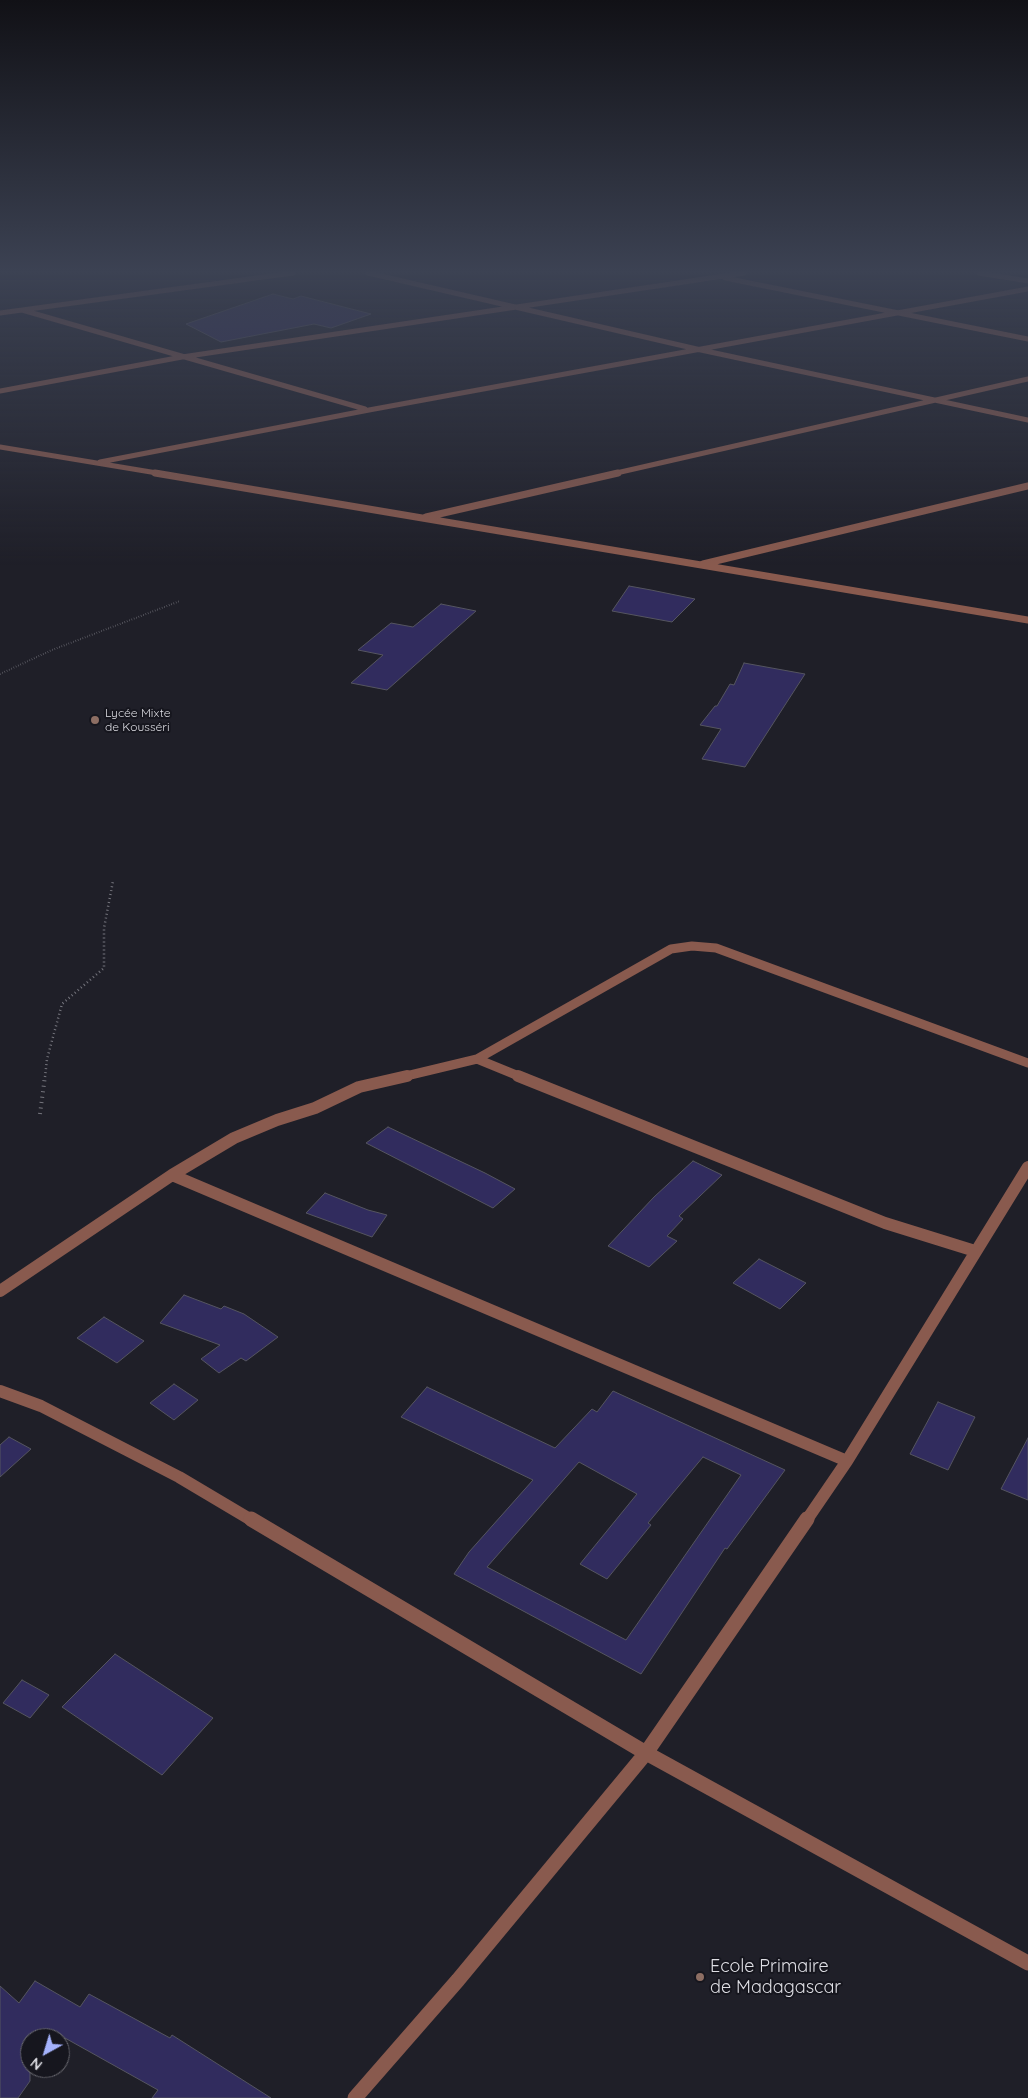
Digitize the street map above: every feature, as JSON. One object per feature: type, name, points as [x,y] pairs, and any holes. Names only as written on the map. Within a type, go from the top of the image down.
[{"type":"street","points":[[0,390],[109,371]]},
{"type":"street","points":[[228,371],[368,410]]},
{"type":"street","points":[[94,463],[368,410],[585,371]]},
{"type":"street","points":[[800,371],[1028,420]]},
{"type":"street","points":[[420,518],[1028,379]]},
{"type":"street","points":[[0,447],[1028,620]]},
{"type":"street","points":[[698,565],[1028,486]]},
{"type":"street","points":[[0,1291],[172,1175],[234,1138],[277,1120],[315,1108],[359,1087],[477,1059],[671,949],[692,946],[716,948],[1028,1063]]},
{"type":"street","points":[[477,1059],[885,1223],[975,1251]]},
{"type":"street","points":[[354,2098],[458,1980],[646,1753],[847,1461],[1028,1167]]},
{"type":"street","points":[[172,1175],[847,1461]]},
{"type":"street","points":[[0,1391],[40,1406],[179,1477],[646,1753],[1028,1963]]},
{"type":"path","points":[[0,674],[52,650],[180,602]]},
{"type":"path","points":[[40,1114],[46,1059],[62,1004],[104,968],[104,928],[113,881]]},
{"type":"building","points":[[629,586],[695,599],[672,622],[612,611]]},
{"type":"building","points":[[441,604],[476,611],[387,690],[351,683],[383,655],[358,650],[391,623],[413,627]]},
{"type":"building","points":[[744,663],[805,674],[745,767],[702,759],[721,729],[700,725],[717,706],[730,684],[734,685]]},
{"type":"building","points":[[388,1127],[515,1189],[493,1208],[366,1143]]},
{"type":"building","points":[[693,1161],[722,1175],[679,1216],[683,1219],[667,1236],[677,1241],[649,1267],[608,1246],[654,1197]]},
{"type":"building","points":[[325,1193],[368,1210],[387,1215],[372,1237],[306,1213]]},
{"type":"building","points":[[759,1259],[806,1283],[780,1309],[733,1283]]},
{"type":"building","points":[[184,1295],[221,1309],[224,1306],[244,1314],[278,1337],[246,1361],[241,1358],[219,1373],[201,1359],[220,1345],[160,1323]]},
{"type":"building","points":[[104,1317],[144,1341],[117,1363],[77,1338]]},
{"type":"building","points":[[174,1384],[198,1400],[174,1420],[150,1403]]},
{"type":"building","points":[[427,1387],[555,1448],[592,1409],[597,1412],[613,1391],[785,1470],[727,1549],[725,1548],[641,1674],[454,1574],[469,1552],[533,1480],[401,1417]],"holes":[[[703,1457],[741,1475],[626,1640],[487,1567],[579,1462],[637,1494],[580,1564],[607,1579],[651,1525],[648,1523]]]},
{"type":"building","points":[[938,1402],[975,1417],[948,1470],[910,1454]]},
{"type":"building","points":[[9,1437],[31,1449],[0,1477],[0,1445]]},
{"type":"building","points":[[1028,1438],[1028,1500],[1001,1489]]},
{"type":"building","points":[[115,1654],[213,1718],[162,1775],[62,1707]]},
{"type":"building","points":[[22,1680],[49,1695],[30,1718],[3,1703]]},
{"type":"building","points":[[35,1981],[80,2007],[89,1994],[170,2038],[172,2035],[271,2098],[152,2098],[158,2090],[70,2041],[70,2028],[20,2028],[20,2078],[30,2078],[30,2081],[18,2098],[0,2098],[0,1986],[19,2003]]},
{"type":"place","name":"Lycée Mixte de Kousséri","points":[[95,720]]},
{"type":"place","name":"Ecole Primaire de Madagascar","points":[[700,1977]]}]
